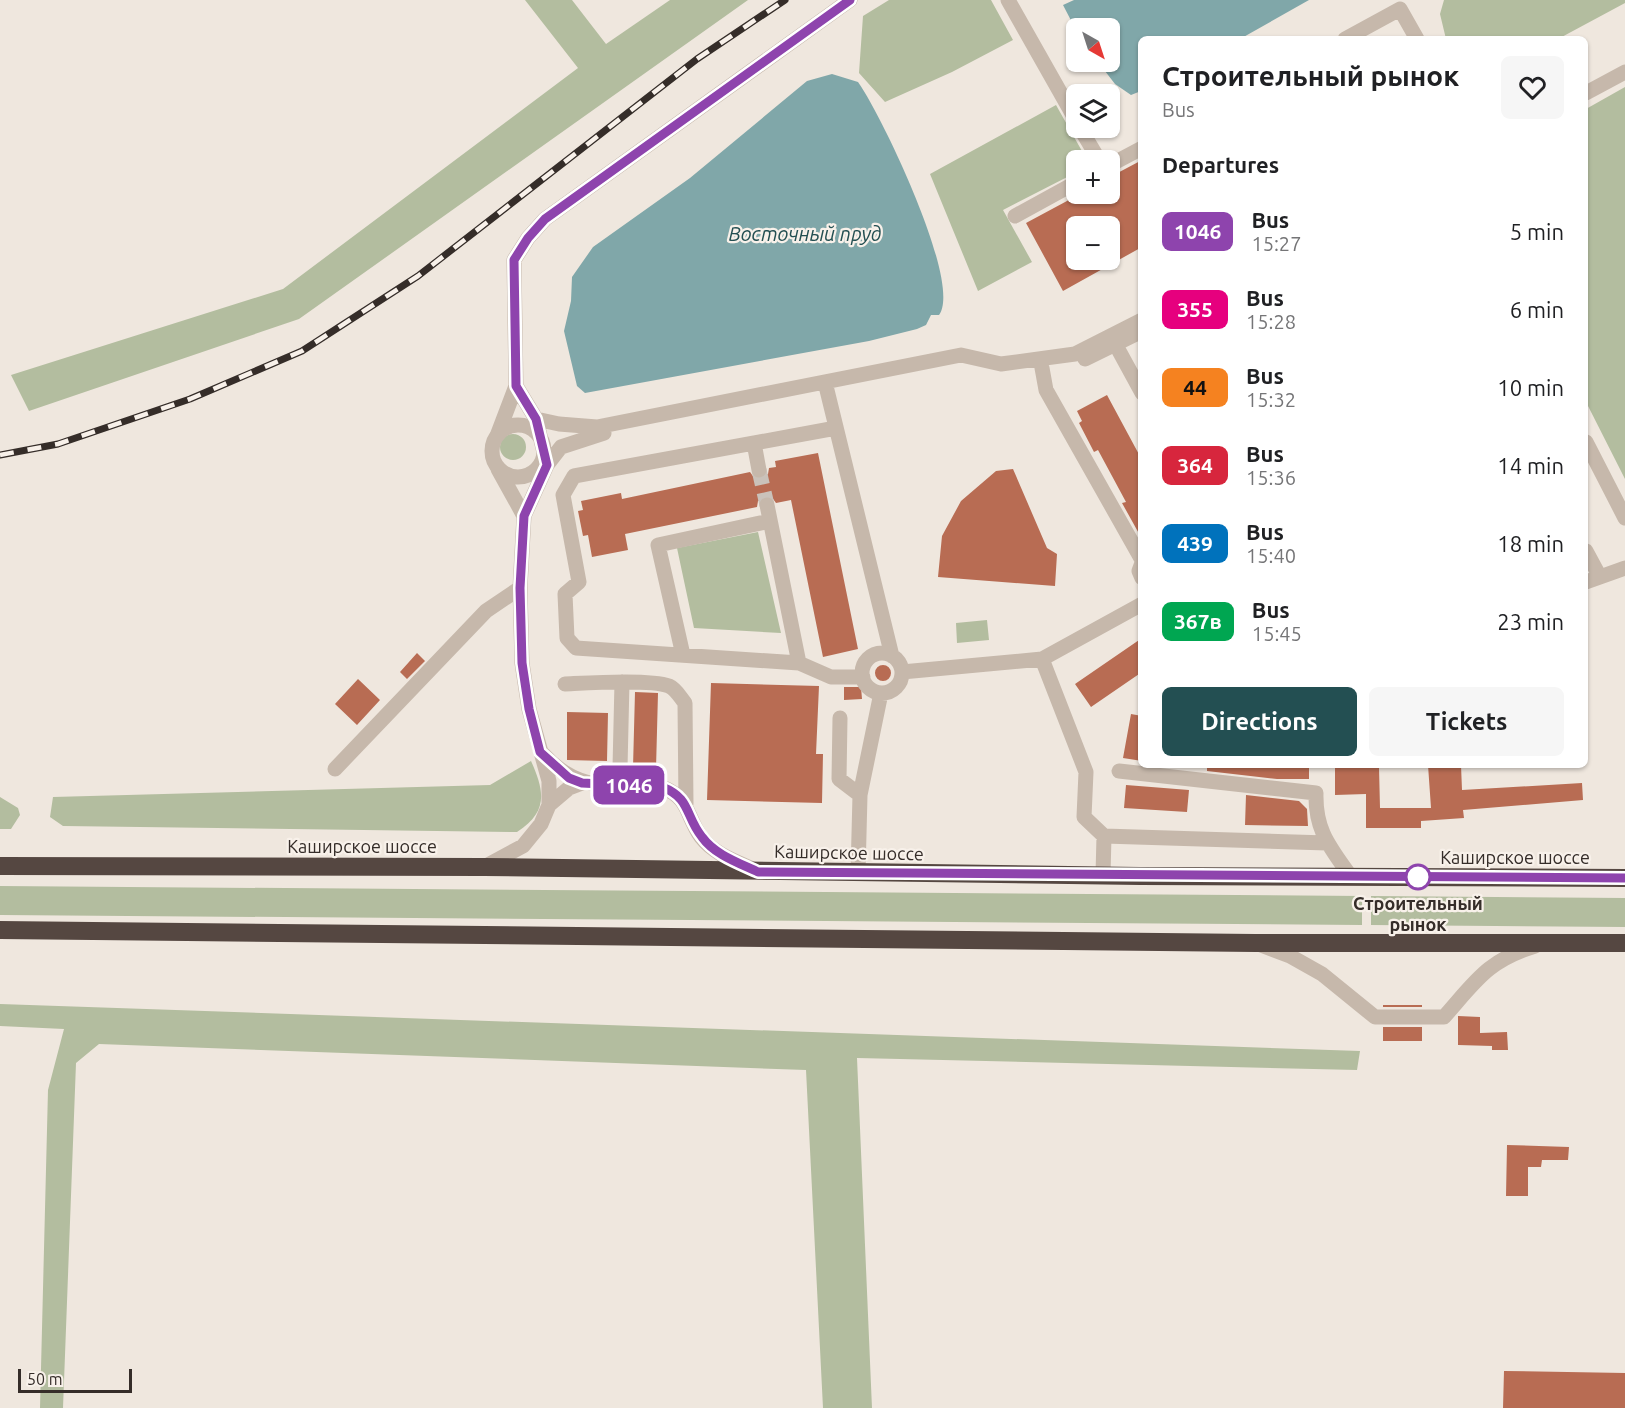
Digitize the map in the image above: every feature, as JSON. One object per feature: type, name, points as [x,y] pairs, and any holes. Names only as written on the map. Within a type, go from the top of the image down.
[{"type":"highway","name":"Каширское шоссе","points":[[0,866],[484,867],[858,873],[1625,878]]},
{"type":"highway","points":[[0,930],[1255,943],[1625,943]]},
{"type":"street","points":[[524,516],[498,469],[492,452],[516,386],[514,260],[528,238],[545,219],[850,0]]},
{"type":"street","points":[[1008,0],[1066,103]]},
{"type":"street","points":[[1350,36],[1400,9],[1415,36]]},
{"type":"street","points":[[1588,92],[1625,72]]},
{"type":"street","points":[[1120,160],[1138,150]]},
{"type":"street","points":[[1015,216],[1066,188]]},
{"type":"street","points":[[536,419],[559,424],[597,427],[826,386],[960,365],[1000,373],[1077,363],[1138,323]]},
{"type":"street","points":[[484,867],[523,846],[541,824],[549,805],[549,781],[529,709],[522,663],[520,588],[524,516],[547,465],[561,447],[594,435],[961,355],[1001,364],[1075,354],[1138,332]]},
{"type":"street","points":[[1114,340],[1138,385]]},
{"type":"street","points":[[1042,368],[1046,390],[1138,555]]},
{"type":"street","points":[[516,386],[536,419],[547,465]]},
{"type":"street","points":[[826,386],[892,656]]},
{"type":"street","points":[[497,436],[503,429],[519,425],[535,431],[544,446],[542,462],[530,475],[513,477],[498,469]]},
{"type":"street","points":[[836,428],[574,476],[563,495],[579,582],[566,594],[567,638],[576,648],[799,663],[831,676],[863,677]]},
{"type":"street","points":[[754,443],[759,470]]},
{"type":"street","points":[[1588,446],[1625,518]]},
{"type":"street","points":[[766,505],[799,663]]},
{"type":"street","points":[[683,655],[658,545],[770,521]]},
{"type":"street","points":[[1588,559],[1593,580],[1625,568]]},
{"type":"street","points":[[335,769],[486,611],[520,588]]},
{"type":"street","points":[[902,672],[1042,658],[1138,606]]},
{"type":"street","points":[[880,653],[897,660],[902,672],[898,684],[888,692],[881,693],[869,688],[863,677],[868,659],[880,653]]},
{"type":"street","points":[[1042,658],[1078,762],[1086,772],[1084,817],[1104,836],[1327,843]]},
{"type":"street","points":[[607,784],[620,768],[622,682]]},
{"type":"street","points":[[565,684],[622,682],[668,686],[678,693],[685,703],[686,804]]},
{"type":"street","points":[[858,873],[860,795],[881,693]]},
{"type":"street","points":[[840,718],[838,779],[860,795]]},
{"type":"street","points":[[540,752],[554,767],[582,783]]},
{"type":"street","points":[[1119,771],[1316,793],[1316,816],[1327,843],[1351,877]]},
{"type":"street","points":[[549,805],[569,788],[582,783],[662,787],[681,797],[702,838],[722,855],[758,872]]},
{"type":"street","points":[[1103,875],[1104,836]]},
{"type":"street","points":[[1255,943],[1290,956],[1322,974],[1375,1017],[1444,1017],[1490,966],[1513,953],[1545,944]]},
{"type":"green space","points":[[525,0],[572,0],[606,44],[670,0],[748,0],[299,319],[29,411],[11,375],[283,289],[578,68]]},
{"type":"green space","points":[[889,0],[991,0],[1013,40],[952,72],[885,102],[859,73],[863,16]]},
{"type":"green space","points":[[1444,0],[1625,0],[1625,3],[1564,36],[1445,36],[1440,14]]},
{"type":"green space","points":[[1625,87],[1625,479],[1588,406],[1588,108]]},
{"type":"green space","points":[[1056,105],[1066,123],[1066,138],[1075,138],[1081,150],[1066,150],[1066,178],[1003,210],[1032,262],[978,291],[930,174]]},
{"type":"green space","points":[[513,434],[522,438],[526,447],[522,456],[513,460],[504,456],[500,447],[504,438]]},
{"type":"green space","points":[[758,532],[781,633],[694,628],[677,548]]},
{"type":"green space","points":[[987,620],[989,640],[957,643],[956,623]]},
{"type":"green space","points":[[531,761],[539,782],[541,801],[534,817],[517,832],[63,826],[50,817],[53,797],[490,785]]},
{"type":"green space","points":[[0,797],[18,808],[20,815],[11,829],[0,829]]},
{"type":"green space","points":[[0,886],[1362,896],[1362,925],[0,915]]},
{"type":"green space","points":[[1371,896],[1625,898],[1625,927],[1371,925]]},
{"type":"green space","points":[[0,1004],[1360,1051],[1357,1070],[857,1058],[872,1408],[823,1408],[806,1070],[99,1044],[76,1063],[63,1408],[40,1408],[48,1090],[64,1029],[0,1026]]},
{"type":"water","points":[[1074,0],[1309,0],[1245,36],[1138,36],[1138,92],[1131,95],[1120,87],[1120,84],[1115,84],[1106,72],[1120,72],[1120,18],[1070,18],[1063,5]]},
{"type":"water","name":"Восточный пруд","points":[[832,74],[858,82],[900,160],[930,235],[940,269],[943,297],[939,315],[931,315],[926,325],[917,329],[869,341],[585,393],[577,386],[564,331],[571,301],[572,277],[593,247],[690,178],[807,81]]},
{"type":"building","points":[[1138,162],[1138,249],[1120,259],[1120,216],[1066,216],[1066,270],[1101,270],[1063,291],[1026,223],[1066,202],[1066,204],[1120,204],[1120,172]]},
{"type":"building","points":[[1107,395],[1138,453],[1138,532],[1122,503],[1126,502],[1098,450],[1094,452],[1079,423],[1082,421],[1077,411]]},
{"type":"building","points":[[818,453],[858,649],[823,657],[791,500],[776,503],[771,496],[765,496],[758,501],[757,507],[625,534],[628,550],[592,557],[588,535],[583,536],[578,511],[583,510],[581,501],[621,493],[622,499],[750,472],[755,479],[761,479],[768,474],[769,468],[776,467],[775,461]]},
{"type":"building","points":[[1013,469],[1047,548],[1057,554],[1055,586],[938,577],[942,536],[961,501],[996,471]]},
{"type":"building","points":[[1138,641],[1138,675],[1091,707],[1075,684]]},
{"type":"building","points":[[417,653],[425,661],[407,679],[400,672]]},
{"type":"building","points":[[880,665],[886,665],[891,673],[889,679],[880,681],[875,676],[875,670]]},
{"type":"building","points":[[358,679],[380,700],[357,725],[335,704]]},
{"type":"building","points":[[711,683],[819,686],[816,754],[823,754],[822,803],[707,800]]},
{"type":"building","points":[[844,687],[861,687],[862,699],[844,700]]},
{"type":"building","points":[[635,692],[658,693],[656,769],[633,768]]},
{"type":"building","points":[[567,712],[608,713],[607,761],[567,760]]},
{"type":"building","points":[[1131,714],[1138,715],[1138,760],[1123,758]]},
{"type":"building","points":[[1207,768],[1309,768],[1309,779],[1277,779],[1207,771]]},
{"type":"building","points":[[1335,768],[1379,768],[1380,808],[1431,808],[1428,768],[1461,768],[1462,790],[1582,783],[1583,800],[1463,810],[1464,818],[1421,821],[1421,828],[1366,828],[1366,794],[1335,795]]},
{"type":"building","points":[[1126,785],[1189,790],[1187,812],[1124,808]]},
{"type":"building","points":[[1246,795],[1299,801],[1307,809],[1308,826],[1245,825]]},
{"type":"building","points":[[1383,1005],[1422,1005],[1422,1007],[1383,1007]]},
{"type":"building","points":[[1458,1016],[1480,1017],[1480,1033],[1507,1032],[1508,1050],[1492,1050],[1492,1046],[1458,1045]]},
{"type":"building","points":[[1383,1027],[1422,1027],[1422,1041],[1383,1041]]},
{"type":"building","points":[[1507,1145],[1569,1147],[1568,1160],[1542,1160],[1541,1167],[1528,1167],[1528,1196],[1506,1196]]},
{"type":"building","points":[[1504,1371],[1625,1373],[1625,1408],[1503,1408]]},
{"type":"tunnel","points":[[759,470],[767,505]]},
{"type":"railway","points":[[0,455],[58,444],[190,399],[302,351],[418,276],[697,59],[785,0]]},
{"type":"bus line","name":"1046","points":[[850,0],[545,219],[528,238],[514,260],[516,386],[536,419],[547,465],[524,516],[520,588],[522,663],[529,709],[540,752],[554,767],[569,778],[582,783],[662,787],[672,791],[686,804],[702,838],[722,855],[758,872],[1625,878]]},
{"type":"place","name":"Строительный рынок","points":[[1418,877]]}]
